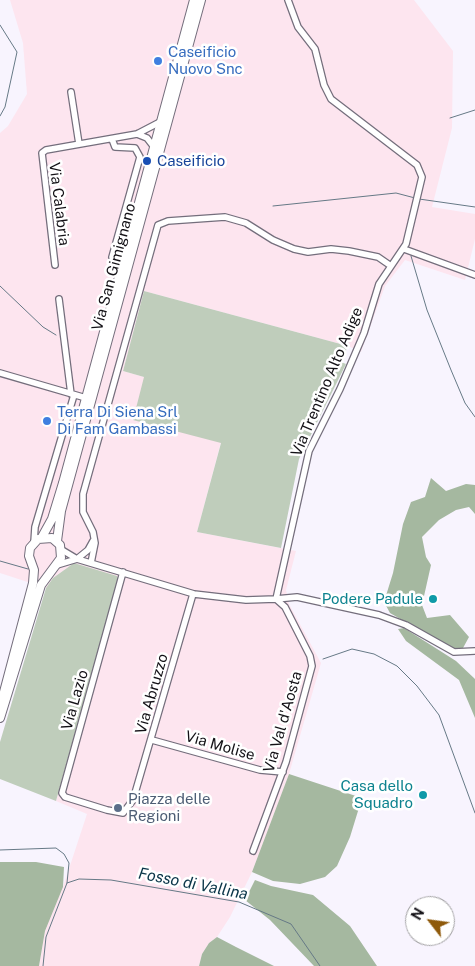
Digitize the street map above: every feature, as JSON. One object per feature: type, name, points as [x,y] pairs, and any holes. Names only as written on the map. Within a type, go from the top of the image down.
[{"type":"main road","name":"Via San Gimignano","points":[[42,537],[53,514],[86,398],[194,0]]},
{"type":"main road","name":"Via San Gimignano","points":[[57,541],[60,516],[201,0]]},
{"type":"main road","points":[[0,707],[33,583],[33,564],[29,552],[34,542],[42,537],[57,541],[62,550],[61,558],[39,588],[0,718]]},
{"type":"main road","points":[[33,564],[39,568],[54,567]]},
{"type":"street","points":[[288,0],[298,27],[316,51],[323,83],[328,95],[341,108],[419,167],[422,176],[420,190],[404,249],[475,275]]},
{"type":"street","points":[[71,92],[79,144]]},
{"type":"street","name":"Via Calabria","points":[[55,266],[41,156],[46,150],[136,134],[161,121]]},
{"type":"street","points":[[136,134],[147,138],[154,147]]},
{"type":"street","points":[[112,139],[115,147],[131,146],[136,149],[140,157],[112,257]]},
{"type":"street","points":[[89,562],[94,539],[83,512],[83,494],[154,235],[159,225],[168,221],[209,216],[228,218],[246,223],[272,240],[294,249],[308,252],[331,249],[349,251],[378,257],[391,266]]},
{"type":"street","name":"Via Trentino Alto Adige","points":[[276,599],[309,451],[339,392],[364,333],[378,286],[404,249]]},
{"type":"street","points":[[34,542],[35,527],[72,395],[59,299]]},
{"type":"street","points":[[0,373],[86,398]]},
{"type":"street","points":[[62,550],[77,559],[192,594],[246,600],[297,597],[379,615],[406,625],[454,652],[475,651]]},
{"type":"street","points":[[54,567],[77,559],[91,550]]},
{"type":"street","points":[[91,550],[103,566]]},
{"type":"street","name":"Via Lazio","points":[[123,572],[62,793],[65,797],[122,814],[127,811],[133,800]]},
{"type":"street","name":"Via Abruzzo","points":[[133,800],[152,740],[192,594]]},
{"type":"street","name":"Via Val d'Aosta","points":[[253,851],[283,772],[312,665],[285,607],[276,599]]},
{"type":"street","name":"Via Molise","points":[[152,740],[260,770],[283,772]]},
{"type":"shaded area","points":[[10,0],[414,0],[453,51],[452,128],[432,207],[475,214],[475,239],[465,280],[405,260],[385,286],[361,352],[348,346],[144,291],[123,371],[144,377],[221,442],[197,532],[296,551],[286,590],[289,604],[321,663],[289,774],[252,872],[230,917],[217,937],[209,943],[202,954],[199,966],[39,966],[45,931],[63,887],[87,814],[56,801],[118,578],[74,563],[53,578],[46,588],[0,573],[0,133],[8,126],[27,94],[23,43]]},
{"type":"green space","points":[[144,291],[348,346],[341,362],[346,364],[299,459],[281,548],[197,532],[221,443],[133,420],[144,377],[123,371]]},
{"type":"green space","points":[[431,478],[446,491],[466,484],[475,485],[475,514],[469,507],[456,510],[439,520],[422,537],[426,557],[431,565],[422,605],[427,618],[450,615],[469,637],[463,648],[460,649],[450,648],[390,613],[384,602],[393,573],[403,524],[411,502],[425,497]]},
{"type":"green space","points":[[74,563],[117,576],[118,578],[56,801],[0,779],[0,742],[46,588],[53,578]]},
{"type":"green space","points":[[404,628],[456,661],[475,679],[475,718],[459,680],[406,641],[398,629]]},
{"type":"green space","points":[[289,774],[362,798],[350,837],[337,866],[325,877],[300,884],[273,881],[252,872]]},
{"type":"green space","points":[[0,862],[36,862],[64,867],[63,887],[45,931],[39,966],[0,966]]},
{"type":"green space","points":[[255,880],[271,886],[313,895],[350,926],[377,966],[314,966],[270,920],[245,900]]},
{"type":"green space","points":[[217,937],[274,966],[199,966],[202,954],[209,943]]},
{"type":"waterway","points":[[0,25],[17,52],[5,107],[0,116]]},
{"type":"waterway","points":[[450,118],[475,110]]},
{"type":"waterway","points":[[273,206],[396,193],[415,198]]},
{"type":"waterway","points":[[419,199],[475,207]]},
{"type":"waterway","points":[[411,256],[427,310],[465,403],[475,417]]},
{"type":"waterway","points":[[0,286],[43,327],[56,335]]},
{"type":"waterway","points":[[0,561],[28,569]]},
{"type":"waterway","points":[[323,659],[352,649],[374,654],[397,666],[417,686],[439,715],[475,813]]},
{"type":"waterway","points":[[0,850],[56,848],[64,854],[69,863],[67,883],[46,937],[43,966]]},
{"type":"waterway","name":"Fosso di Vallina","points":[[67,883],[79,879],[111,880],[239,902],[291,924],[320,966]]},
{"type":"place","name":"Caseificio Nuovo Snc","points":[[158,61]]},
{"type":"place","name":"Caseificio","points":[[147,161]]},
{"type":"place","name":"Terra Di Siena Srl Di Fam Gambassi","points":[[47,421]]},
{"type":"place","name":"Podere Padule","points":[[433,599]]},
{"type":"place","name":"Casa dello Squadro","points":[[423,795]]},
{"type":"place","name":"Piazza delle Regioni","points":[[118,808]]}]
